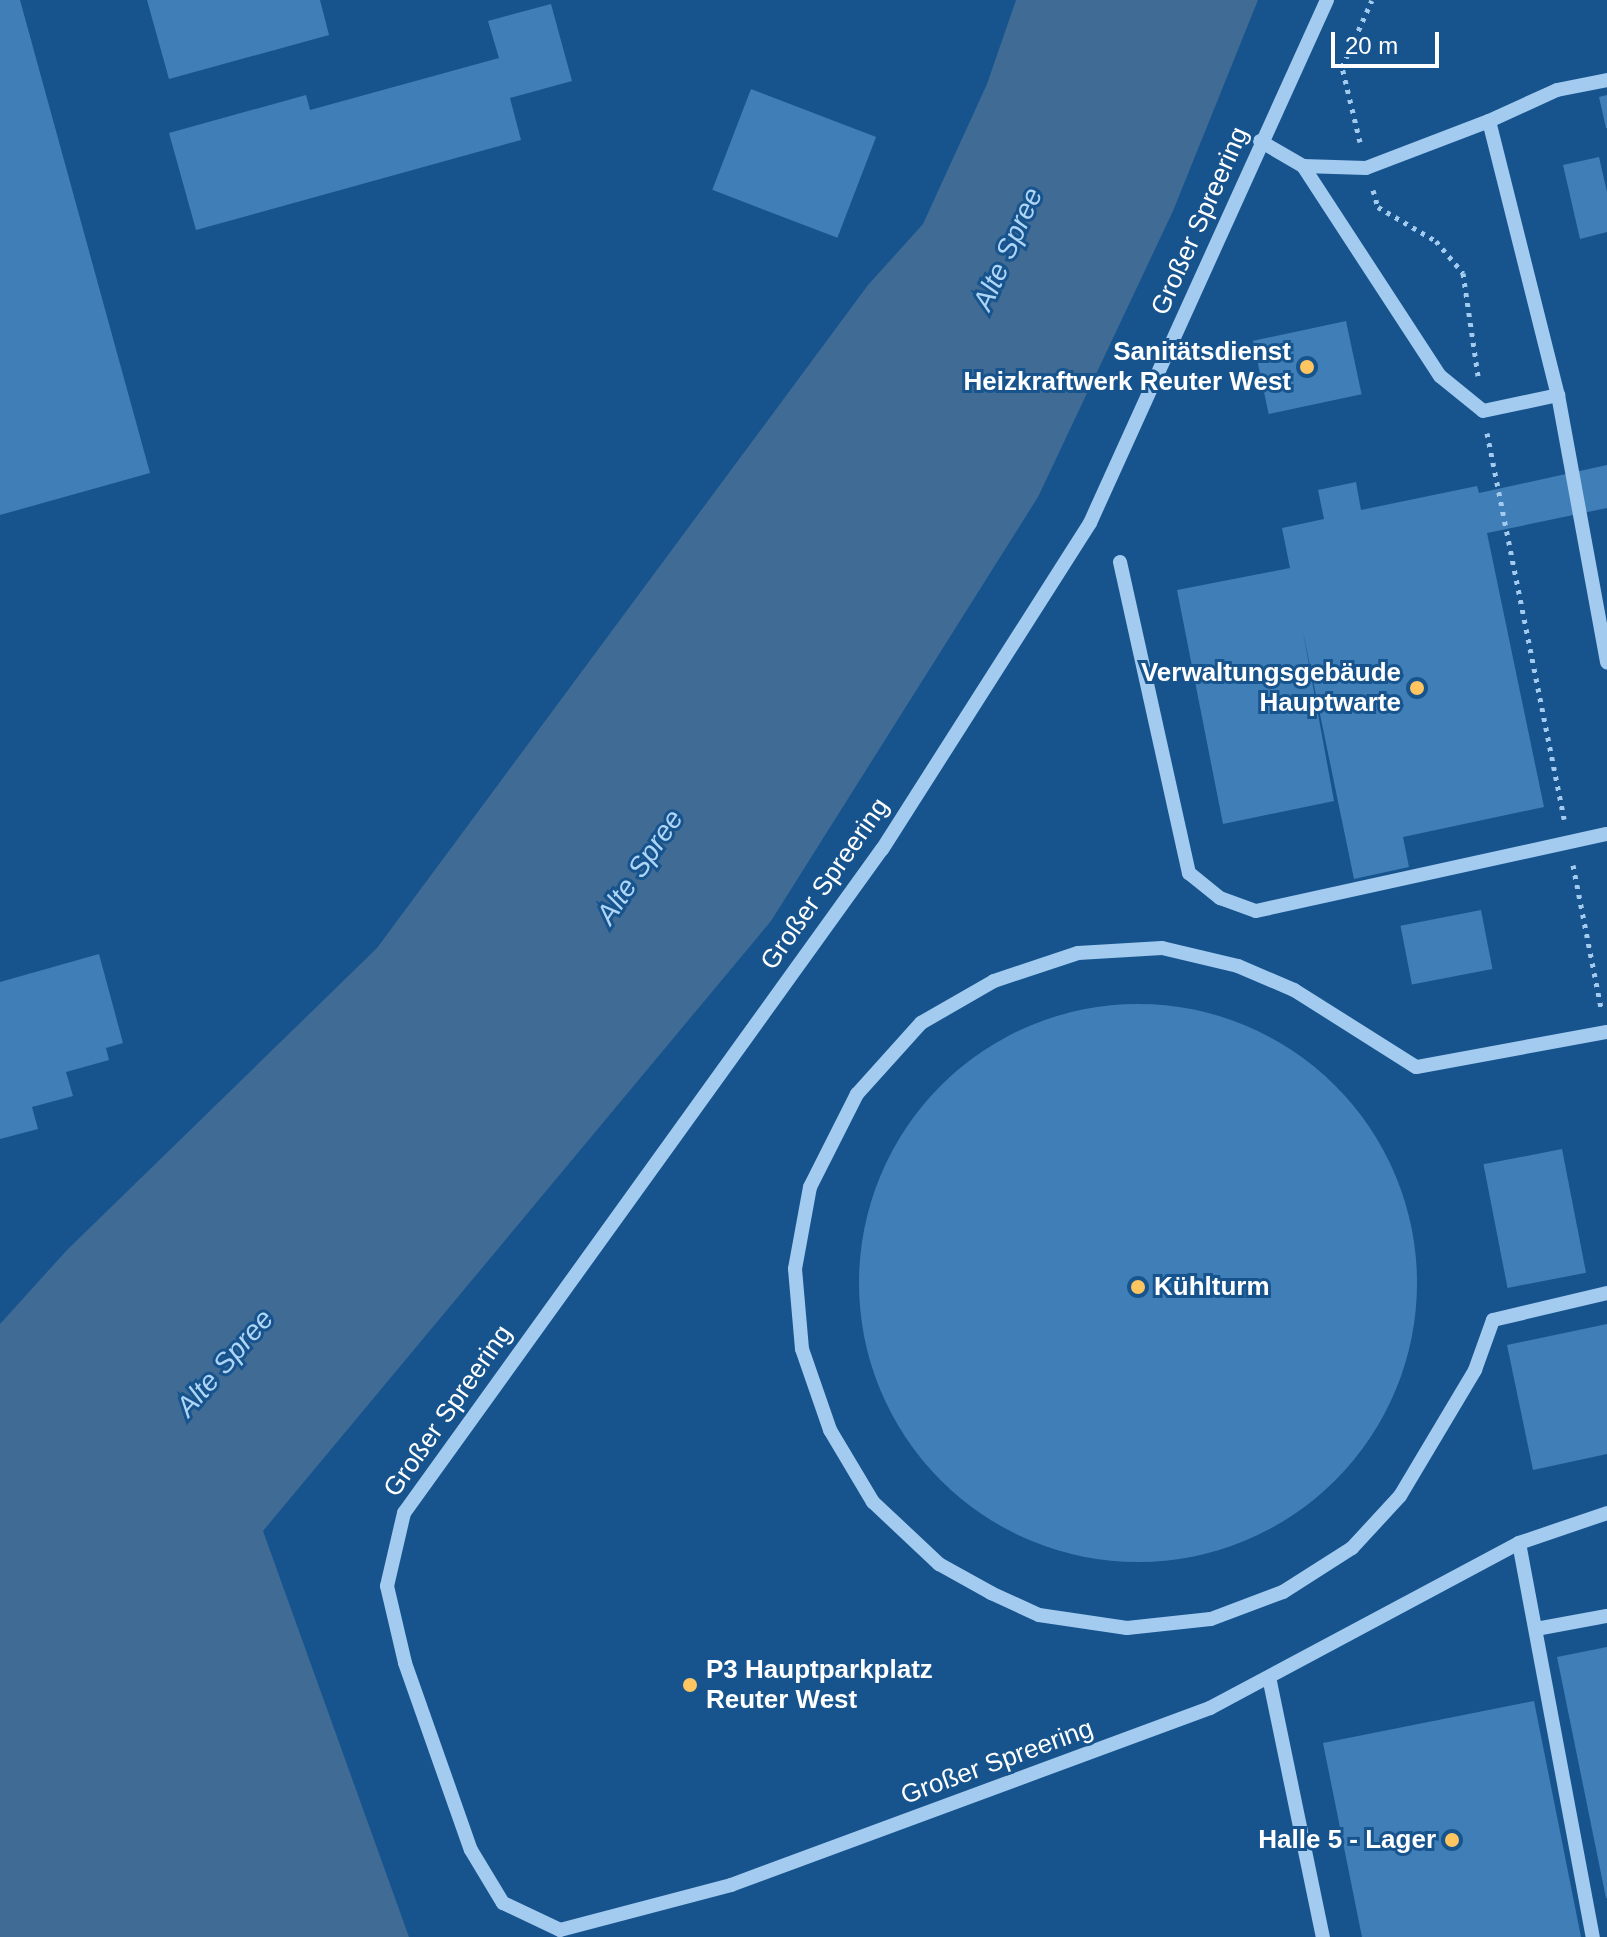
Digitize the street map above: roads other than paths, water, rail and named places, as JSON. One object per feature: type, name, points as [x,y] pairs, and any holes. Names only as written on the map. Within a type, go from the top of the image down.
[{"type":"lane","name":"Großer Spreering","points":[[1327,0],[1260,141],[1090,523],[882,849],[404,1513],[387,1586],[405,1663],[471,1850],[503,1903],[560,1930],[731,1885],[1197,1713],[1519,1543],[1607,1513]]},
{"type":"lane","points":[[1303,166],[1366,168],[1489,121],[1557,90],[1607,80]]},
{"type":"lane","points":[[1489,121],[1558,395],[1607,663]]},
{"type":"lane","points":[[1260,141],[1303,166],[1440,376],[1483,411],[1558,395]]},
{"type":"lane","points":[[1120,562],[1189,873],[1220,898],[1256,911],[1607,834]]},
{"type":"lane","points":[[1607,1032],[1416,1067],[1294,990],[1238,966],[1162,948],[1078,953],[994,981],[921,1023],[857,1094],[810,1187],[795,1269],[802,1349],[830,1430],[873,1502],[939,1564],[991,1593],[1039,1615],[1127,1628],[1211,1619],[1283,1592],[1352,1548],[1400,1496],[1475,1370],[1493,1320],[1607,1293]]},
{"type":"lane","points":[[1519,1543],[1593,1937]]},
{"type":"lane","points":[[1536,1629],[1607,1616]]},
{"type":"lane","points":[[1269,1677],[1323,1937]]},
{"type":"water","name":"Alte Spree","points":[[1016,0],[1258,0],[1173,211],[1038,497],[771,921],[263,1531],[409,1937],[0,1937],[0,1324],[67,1250],[377,948],[868,285],[923,224],[987,84]]},
{"type":"place","name":"Sanitätsdienst Heizkraftwerk Reuter West","points":[[1307,367]]},
{"type":"place","name":"Verwaltungsgebäude Hauptwarte","points":[[1417,688]]},
{"type":"place","name":"Kühlturm","points":[[1138,1287]]},
{"type":"place","name":"P3 Hauptparkplatz Reuter West","points":[[690,1685]]},
{"type":"place","name":"Halle 5 - Lager","points":[[1452,1840]]}]
